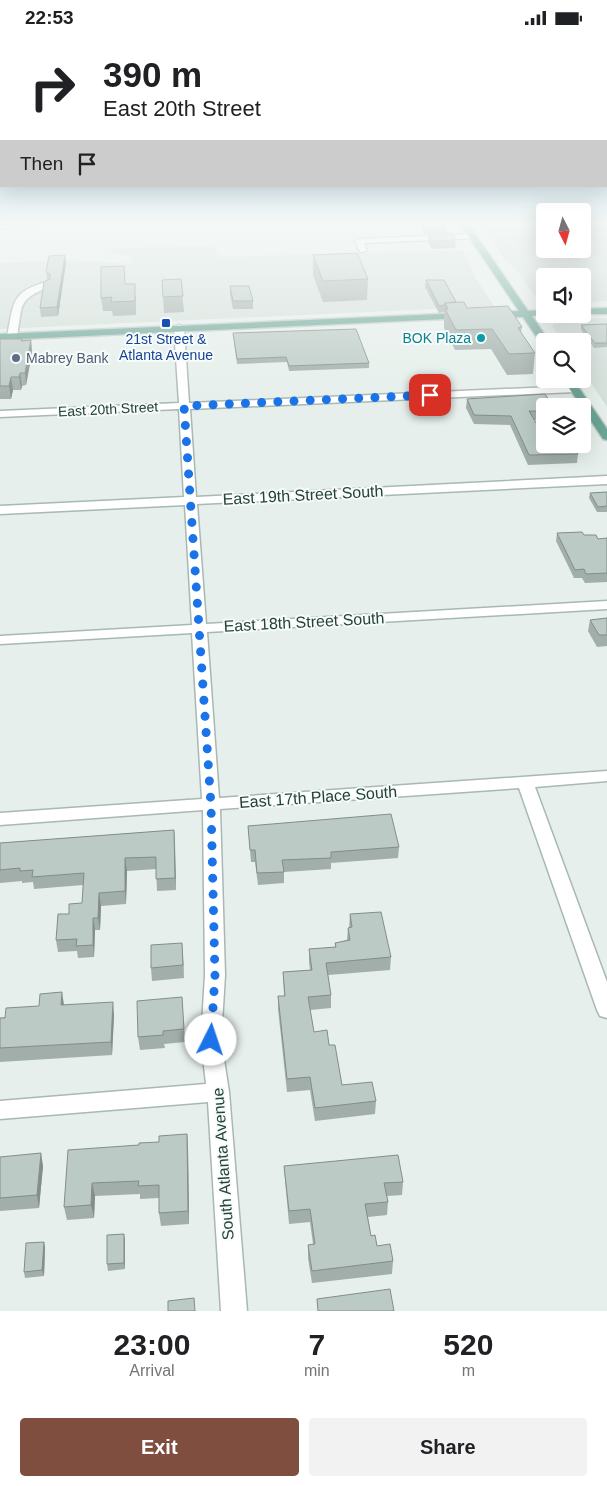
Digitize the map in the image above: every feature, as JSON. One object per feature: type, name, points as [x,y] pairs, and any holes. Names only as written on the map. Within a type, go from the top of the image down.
[{"type":"main road","points":[[506,285],[538,333]]},
{"type":"main road","points":[[591,312],[607,311]]},
{"type":"main road","points":[[0,337],[536,313]]},
{"type":"main road","points":[[575,389],[607,437]]},
{"type":"street","points":[[12,336],[19,300],[28,292],[46,285]]},
{"type":"street","name":"South Atlanta Avenue","points":[[179,328],[211,805],[215,975],[211,1040],[218,1093],[234,1311]]},
{"type":"street","name":"East 20th Street","points":[[0,414],[575,389]]},
{"type":"street","name":"East 19th Street South","points":[[0,510],[607,480]]},
{"type":"street","name":"East 18th Street South","points":[[0,639],[607,605]]},
{"type":"street","name":"East 17th Place South","points":[[0,819],[607,777]]},
{"type":"street","points":[[525,783],[607,1010]]},
{"type":"street","points":[[0,1110],[218,1093]]},
{"type":"shaded area","points":[[0,285],[480,285],[494,306],[0,329]]},
{"type":"shaded area","points":[[527,285],[536,285],[536,297]]},
{"type":"shaded area","points":[[591,285],[607,285],[607,301],[591,302]]},
{"type":"shaded area","points":[[591,318],[607,318],[607,407],[591,383],[591,333],[557,333],[552,326],[554,323],[591,323]]},
{"type":"building","points":[[44,285],[60,285],[57,307],[40,308]]},
{"type":"building","points":[[101,285],[135,285],[135,301],[111,302],[112,297],[101,298]]},
{"type":"building","points":[[162,285],[182,285],[183,296],[163,297]]},
{"type":"building","points":[[428,285],[446,285],[456,302],[445,303],[445,305],[439,306]]},
{"type":"building","points":[[230,286],[249,286],[253,301],[233,301]]},
{"type":"building","points":[[464,302],[467,308],[508,306],[522,327],[518,328],[535,353],[509,354],[492,329],[456,330],[445,309],[448,309],[445,303]]},
{"type":"building","points":[[607,324],[607,343],[595,343],[591,338],[591,333],[587,333],[581,325]]},
{"type":"building","points":[[356,329],[369,363],[289,366],[286,357],[237,359],[233,333]]},
{"type":"building","points":[[0,339],[31,340],[25,373],[20,373],[19,377],[11,377],[9,386],[0,386]]},
{"type":"building","points":[[545,394],[548,398],[536,398],[536,411],[529,411],[536,423],[536,453],[578,454],[529,455],[511,416],[474,415],[467,399]]},
{"type":"building","points":[[607,492],[607,506],[598,507],[590,493]]},
{"type":"building","points":[[582,532],[584,535],[596,535],[598,539],[607,538],[607,573],[586,574],[584,569],[575,570],[557,533]]},
{"type":"building","points":[[607,618],[607,635],[599,635],[590,620]]},
{"type":"building","points":[[391,814],[399,847],[331,852],[331,858],[282,860],[284,872],[257,873],[255,850],[250,850],[248,826]]},
{"type":"building","points":[[174,830],[175,878],[156,879],[156,857],[125,858],[125,891],[99,893],[98,918],[93,918],[93,945],[76,946],[77,939],[56,940],[58,914],[69,914],[69,904],[82,903],[84,873],[32,877],[33,870],[20,871],[20,868],[0,870],[0,843]]},
{"type":"building","points":[[381,912],[391,957],[326,963],[331,995],[308,997],[314,1032],[327,1030],[329,1045],[335,1045],[342,1085],[372,1082],[376,1101],[315,1108],[310,1077],[287,1079],[278,996],[285,996],[283,972],[312,970],[309,949],[336,947],[335,943],[350,940],[348,928],[352,927],[350,914]]},
{"type":"building","points":[[182,943],[183,965],[151,968],[151,945]]},
{"type":"building","points":[[62,992],[61,1005],[113,1002],[111,1042],[0,1048],[0,1018],[5,1018],[6,1008],[39,1006],[40,994]]},
{"type":"building","points":[[182,997],[184,1029],[163,1031],[163,1035],[138,1037],[137,1001]]},
{"type":"building","points":[[187,1134],[188,1211],[159,1213],[159,1185],[138,1186],[139,1181],[92,1183],[91,1205],[64,1207],[68,1150],[139,1145],[139,1143],[159,1142],[159,1136]]},
{"type":"building","points":[[41,1153],[37,1195],[0,1198],[0,1157]]},
{"type":"building","points":[[398,1155],[403,1182],[384,1183],[388,1202],[365,1204],[371,1236],[375,1235],[377,1246],[390,1244],[393,1261],[312,1271],[308,1245],[315,1244],[310,1209],[289,1211],[284,1166]]},
{"type":"building","points":[[124,1234],[124,1263],[107,1264],[107,1235]]},
{"type":"building","points":[[44,1242],[42,1270],[24,1272],[26,1243]]},
{"type":"building","points":[[390,1289],[394,1311],[318,1311],[317,1299]]},
{"type":"building","points":[[194,1298],[195,1311],[168,1311],[168,1301]]},
{"type":"place","name":"21st Street & Atlanta Avenue","points":[[166,323]]},
{"type":"place","name":"BOK Plaza","points":[[481,338]]},
{"type":"place","name":"Mabrey Bank","points":[[16,358]]},
{"type":"route","points":[[211,1040],[215,975],[211,805],[184,406],[430,395]]}]
